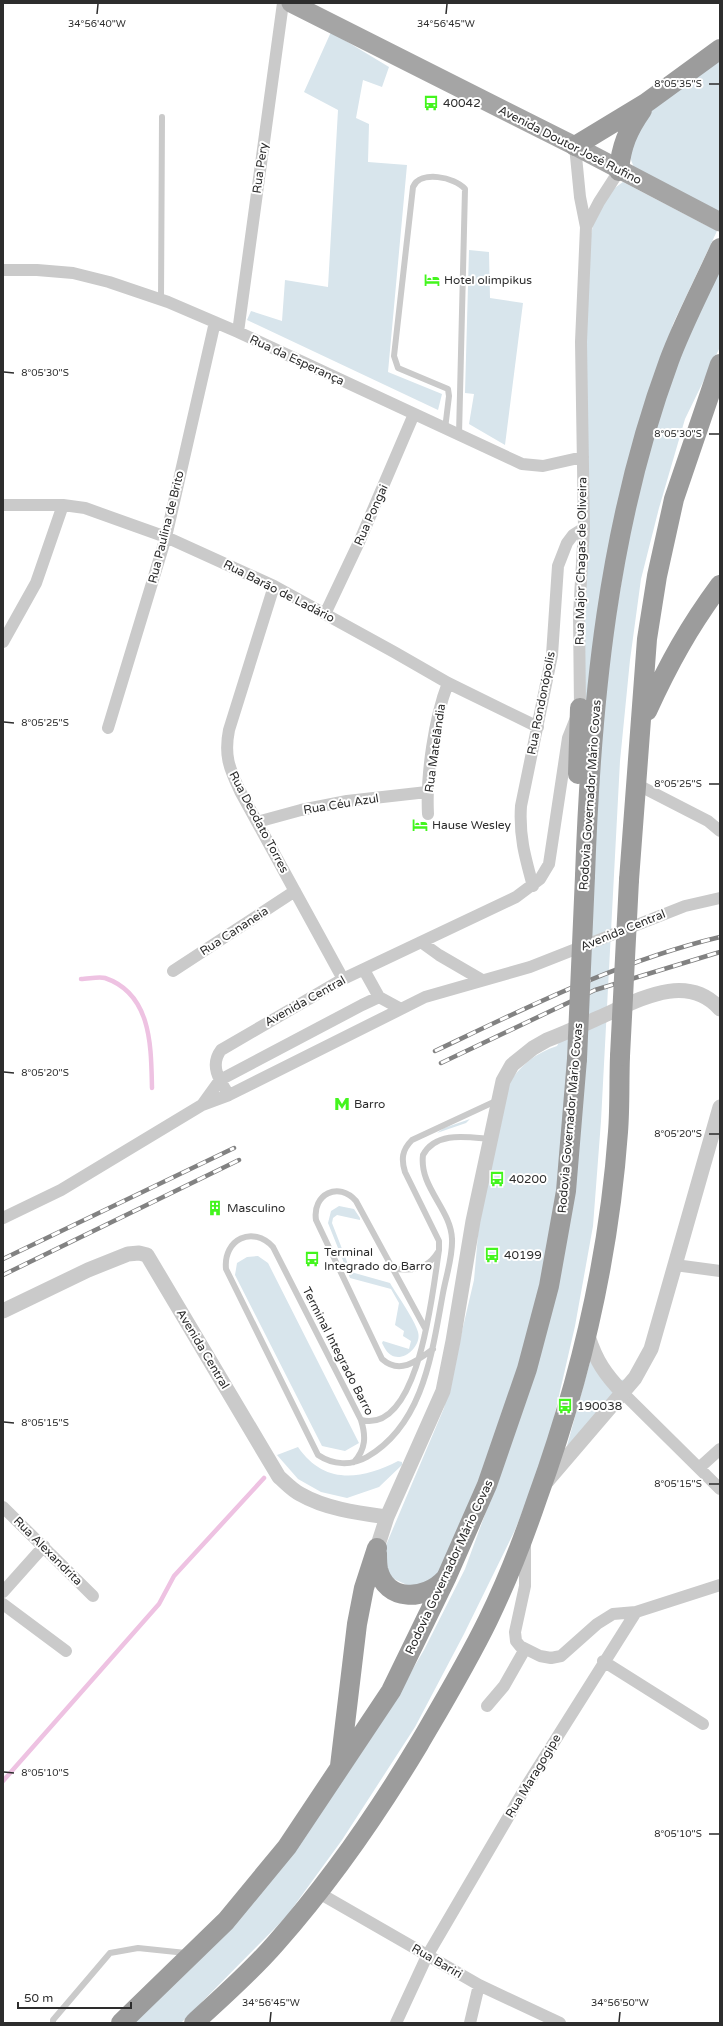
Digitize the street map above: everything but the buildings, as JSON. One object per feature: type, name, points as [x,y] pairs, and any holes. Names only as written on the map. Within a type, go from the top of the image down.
[{"type":"highway","points":[[575,146],[646,103],[720,49]]},
{"type":"highway","points":[[619,171],[621,152],[627,133],[646,103]]},
{"type":"highway","name":"Rodovia Governador Mário Covas","points":[[121,2023],[194,1954],[226,1921],[287,1847],[391,1691],[447,1576],[487,1485],[527,1369],[545,1301],[556,1251],[566,1190],[577,1059],[587,823],[598,684],[605,621],[619,541],[640,450],[669,361],[720,248]]},
{"type":"highway","points":[[194,2023],[275,1945],[319,1893],[396,1782],[458,1679],[489,1619],[526,1531],[561,1431],[588,1336],[604,1246],[616,1155],[629,880],[648,639],[664,539],[674,499],[720,364]]},
{"type":"highway","points":[[642,722],[677,648],[720,585]]},
{"type":"highway","points":[[580,708],[579,790],[587,823]]},
{"type":"highway","points":[[377,1548],[377,1568],[381,1577],[396,1591],[405,1595],[417,1595],[429,1592],[447,1576]]},
{"type":"highway","points":[[339,1770],[357,1624],[364,1588],[377,1548]]},
{"type":"main road","name":"Avenida Doutor José Rufino","points":[[291,3],[575,146],[619,171],[720,222]]},
{"type":"street","name":"Rua Pery","points":[[238,332],[283,3]]},
{"type":"street","name":"Rua Major Chagas de Oliveira","points":[[533,886],[540,879],[549,864],[568,738],[580,708],[579,615],[584,528],[581,342],[586,227],[580,197],[575,146]]},
{"type":"street","name":"Rua Major Chagas de Oliveira","points":[[586,227],[599,202],[619,171]]},
{"type":"street","name":"Rua da Esperança","points":[[3,270],[37,270],[73,273],[109,282],[161,300],[238,332],[459,436],[528,465],[543,466],[583,457]]},
{"type":"street","name":"Rua Paulina de Brito","points":[[108,728],[166,537],[215,322]]},
{"type":"street","name":"Rua Pongai","points":[[326,614],[414,414]]},
{"type":"street","name":"Rua Barão de Ladário","points":[[3,505],[63,505],[85,508],[166,537],[274,586],[448,684],[538,727]]},
{"type":"street","points":[[3,642],[36,583],[63,505]]},
{"type":"street","name":"Rua Rondonópolis","points":[[533,886],[523,849],[520,829],[524,784],[538,727],[552,655],[558,566],[570,539],[584,528]]},
{"type":"street","name":"Rua Deodato Torres","points":[[274,586],[237,702],[226,745],[226,755],[234,778],[257,822],[344,979]]},
{"type":"street","name":"Rua Matelândia","points":[[428,814],[427,792],[438,710],[448,684]]},
{"type":"street","points":[[636,784],[708,821],[720,831]]},
{"type":"street","name":"Rua Céu Azul","points":[[257,822],[301,810],[347,801],[427,792]]},
{"type":"street","name":"Avenida Central","points":[[220,1080],[215,1064],[221,1050],[344,979],[516,897],[533,886]]},
{"type":"street","name":"Rua Cananeia","points":[[173,972],[295,891]]},
{"type":"street","name":"Avenida Central","points":[[3,1218],[61,1190],[202,1106],[425,997],[530,967],[685,906],[720,898]]},
{"type":"street","points":[[421,942],[439,955],[482,980]]},
{"type":"street","points":[[364,970],[379,997],[401,1009]]},
{"type":"street","points":[[377,1548],[387,1517],[443,1391],[489,1139],[503,1081],[512,1065],[533,1048],[640,999],[662,992],[681,990],[704,996],[720,1008]]},
{"type":"street","name":"Avenida Central","points":[[202,1106],[220,1080],[379,997]]},
{"type":"street","points":[[220,1080],[229,1094]]},
{"type":"street","points":[[541,1488],[623,1393],[638,1373],[651,1349],[720,1107]]},
{"type":"street","name":"Avenida Central","points":[[3,1311],[88,1270],[128,1254],[147,1255],[279,1477],[299,1494],[322,1504],[354,1512],[387,1517]]},
{"type":"street","points":[[675,1265],[720,1271]]},
{"type":"street","points":[[588,1336],[594,1355],[604,1372],[623,1393],[720,1489]]},
{"type":"street","points":[[699,1468],[720,1449]]},
{"type":"street","name":"Rua Alexandrita","points":[[3,1507],[93,1596]]},
{"type":"street","points":[[526,1531],[525,1586],[515,1632],[516,1640],[525,1649],[540,1656],[551,1658],[561,1656],[597,1624],[613,1614],[636,1612],[720,1585]]},
{"type":"street","points":[[3,1592],[44,1546]]},
{"type":"street","points":[[3,1604],[66,1651]]},
{"type":"street","name":"Rua Maragogipe","points":[[396,2023],[427,1956],[527,1785],[603,1661],[636,1612]]},
{"type":"street","points":[[487,1706],[504,1686],[525,1649]]},
{"type":"street","points":[[603,1661],[702,1724]]},
{"type":"street","name":"Rua Bariri","points":[[319,1893],[478,1985],[560,2023]]},
{"type":"street","points":[[470,2023],[478,1985]]},
{"type":"lane","points":[[161,300],[162,117]]},
{"type":"lane","points":[[445,429],[449,396],[448,389],[398,368],[394,356],[412,187],[417,180],[422,177],[433,176],[456,183],[465,189],[459,436]]},
{"type":"lane","points":[[361,1420],[366,1421],[379,1419],[394,1409],[410,1385],[418,1361],[426,1328],[439,1250],[439,1241],[402,1163],[403,1153],[412,1140],[498,1100]]},
{"type":"lane","points":[[354,1462],[362,1459],[379,1448],[397,1432],[407,1419],[420,1393],[433,1349],[452,1237],[445,1217],[424,1175],[423,1154],[433,1144],[446,1138],[457,1136],[489,1139]]},
{"type":"lane","points":[[426,1328],[356,1201],[345,1193],[331,1192],[320,1200],[315,1213],[318,1225],[382,1359],[393,1366],[400,1367],[410,1365],[418,1361],[433,1349]]},
{"type":"lane","name":"Terminal Integrado Barro","points":[[251,1237],[258,1238],[267,1241],[273,1247],[361,1420],[365,1439],[364,1448],[354,1462],[345,1464],[325,1460],[318,1455],[303,1427],[226,1269],[228,1250],[237,1240],[251,1237]]},
{"type":"lane","points":[[392,1268],[409,1270],[417,1268],[431,1261],[439,1250]]},
{"type":"lane","points":[[52,2023],[110,1953],[138,1948],[194,1954]]},
{"type":"shaded area","points":[[331,32],[389,67],[382,87],[363,80],[356,118],[369,124],[368,162],[407,165],[388,372],[442,394],[438,410],[247,320],[251,311],[282,321],[285,280],[328,287],[338,110],[304,92]]},
{"type":"shaded area","points":[[720,60],[720,218],[636,173],[628,152],[647,112]]},
{"type":"shaded area","points":[[623,182],[717,231],[673,324],[610,543],[586,777],[583,631],[583,269],[597,208],[609,192]]},
{"type":"shaded area","points":[[720,245],[720,347],[685,419],[659,508],[641,579],[630,660],[620,761],[601,1121],[593,1226],[575,1326],[546,1452],[515,1530],[464,1634],[415,1727],[342,1840],[286,1917],[181,2023],[131,2023],[381,1723],[424,1650],[465,1569],[495,1487],[554,1290],[603,694],[636,493],[683,329]]},
{"type":"shaded area","points":[[469,250],[489,252],[490,298],[523,303],[505,445],[469,424],[474,394],[465,393]]},
{"type":"shaded area","points":[[572,1030],[570,1145],[523,1363],[446,1567],[425,1585],[407,1585],[394,1579],[388,1573],[381,1557],[444,1408],[474,1280],[481,1201],[506,1088],[522,1067],[534,1057],[557,1046],[563,1034]]},
{"type":"shaded area","points":[[470,1119],[466,1123],[437,1133],[444,1128]]},
{"type":"shaded area","points":[[339,1206],[354,1209],[360,1218],[360,1220],[337,1215],[333,1218],[332,1223],[351,1272],[390,1283],[410,1314],[416,1327],[419,1337],[415,1347],[406,1355],[396,1357],[391,1355],[382,1343],[383,1341],[409,1349],[411,1341],[403,1336],[404,1331],[395,1325],[399,1303],[391,1289],[350,1278],[328,1223],[331,1211]]},
{"type":"shaded area","points":[[258,1256],[268,1263],[359,1443],[345,1451],[322,1446],[235,1275],[237,1263],[247,1257]]},
{"type":"shaded area","points":[[591,1358],[619,1380],[634,1379],[567,1446]]},
{"type":"shaded area","points":[[298,1447],[308,1459],[319,1468],[331,1473],[357,1475],[370,1472],[398,1461],[402,1462],[402,1465],[379,1487],[347,1498],[321,1492],[298,1479],[277,1455]]},
{"type":"waterway","points":[[81,979],[103,977],[120,986],[132,996],[140,1009],[146,1024],[151,1056],[152,1088]]},
{"type":"waterway","points":[[3,1781],[159,1604],[174,1576],[264,1478]]},
{"type":"railway","points":[[435,1051],[574,986],[646,959],[720,937]]},
{"type":"railway","points":[[441,1063],[595,990],[720,952]]},
{"type":"railway","points":[[3,1259],[234,1148]]},
{"type":"railway","points":[[3,1275],[239,1160]]},
{"type":"place","name":"40042","points":[[431,103]]},
{"type":"place","name":"Hotel olimpikus","points":[[432,280]]},
{"type":"place","name":"Hause Wesley","points":[[420,825]]},
{"type":"place","name":"Barro","points":[[342,1104]]},
{"type":"place","name":"40200","points":[[497,1179]]},
{"type":"place","name":"Masculino","points":[[215,1208]]},
{"type":"place","name":"40199","points":[[492,1255]]},
{"type":"place","name":"Terminal Integrado do Barro","points":[[312,1259]]},
{"type":"place","name":"190038","points":[[565,1406]]}]
